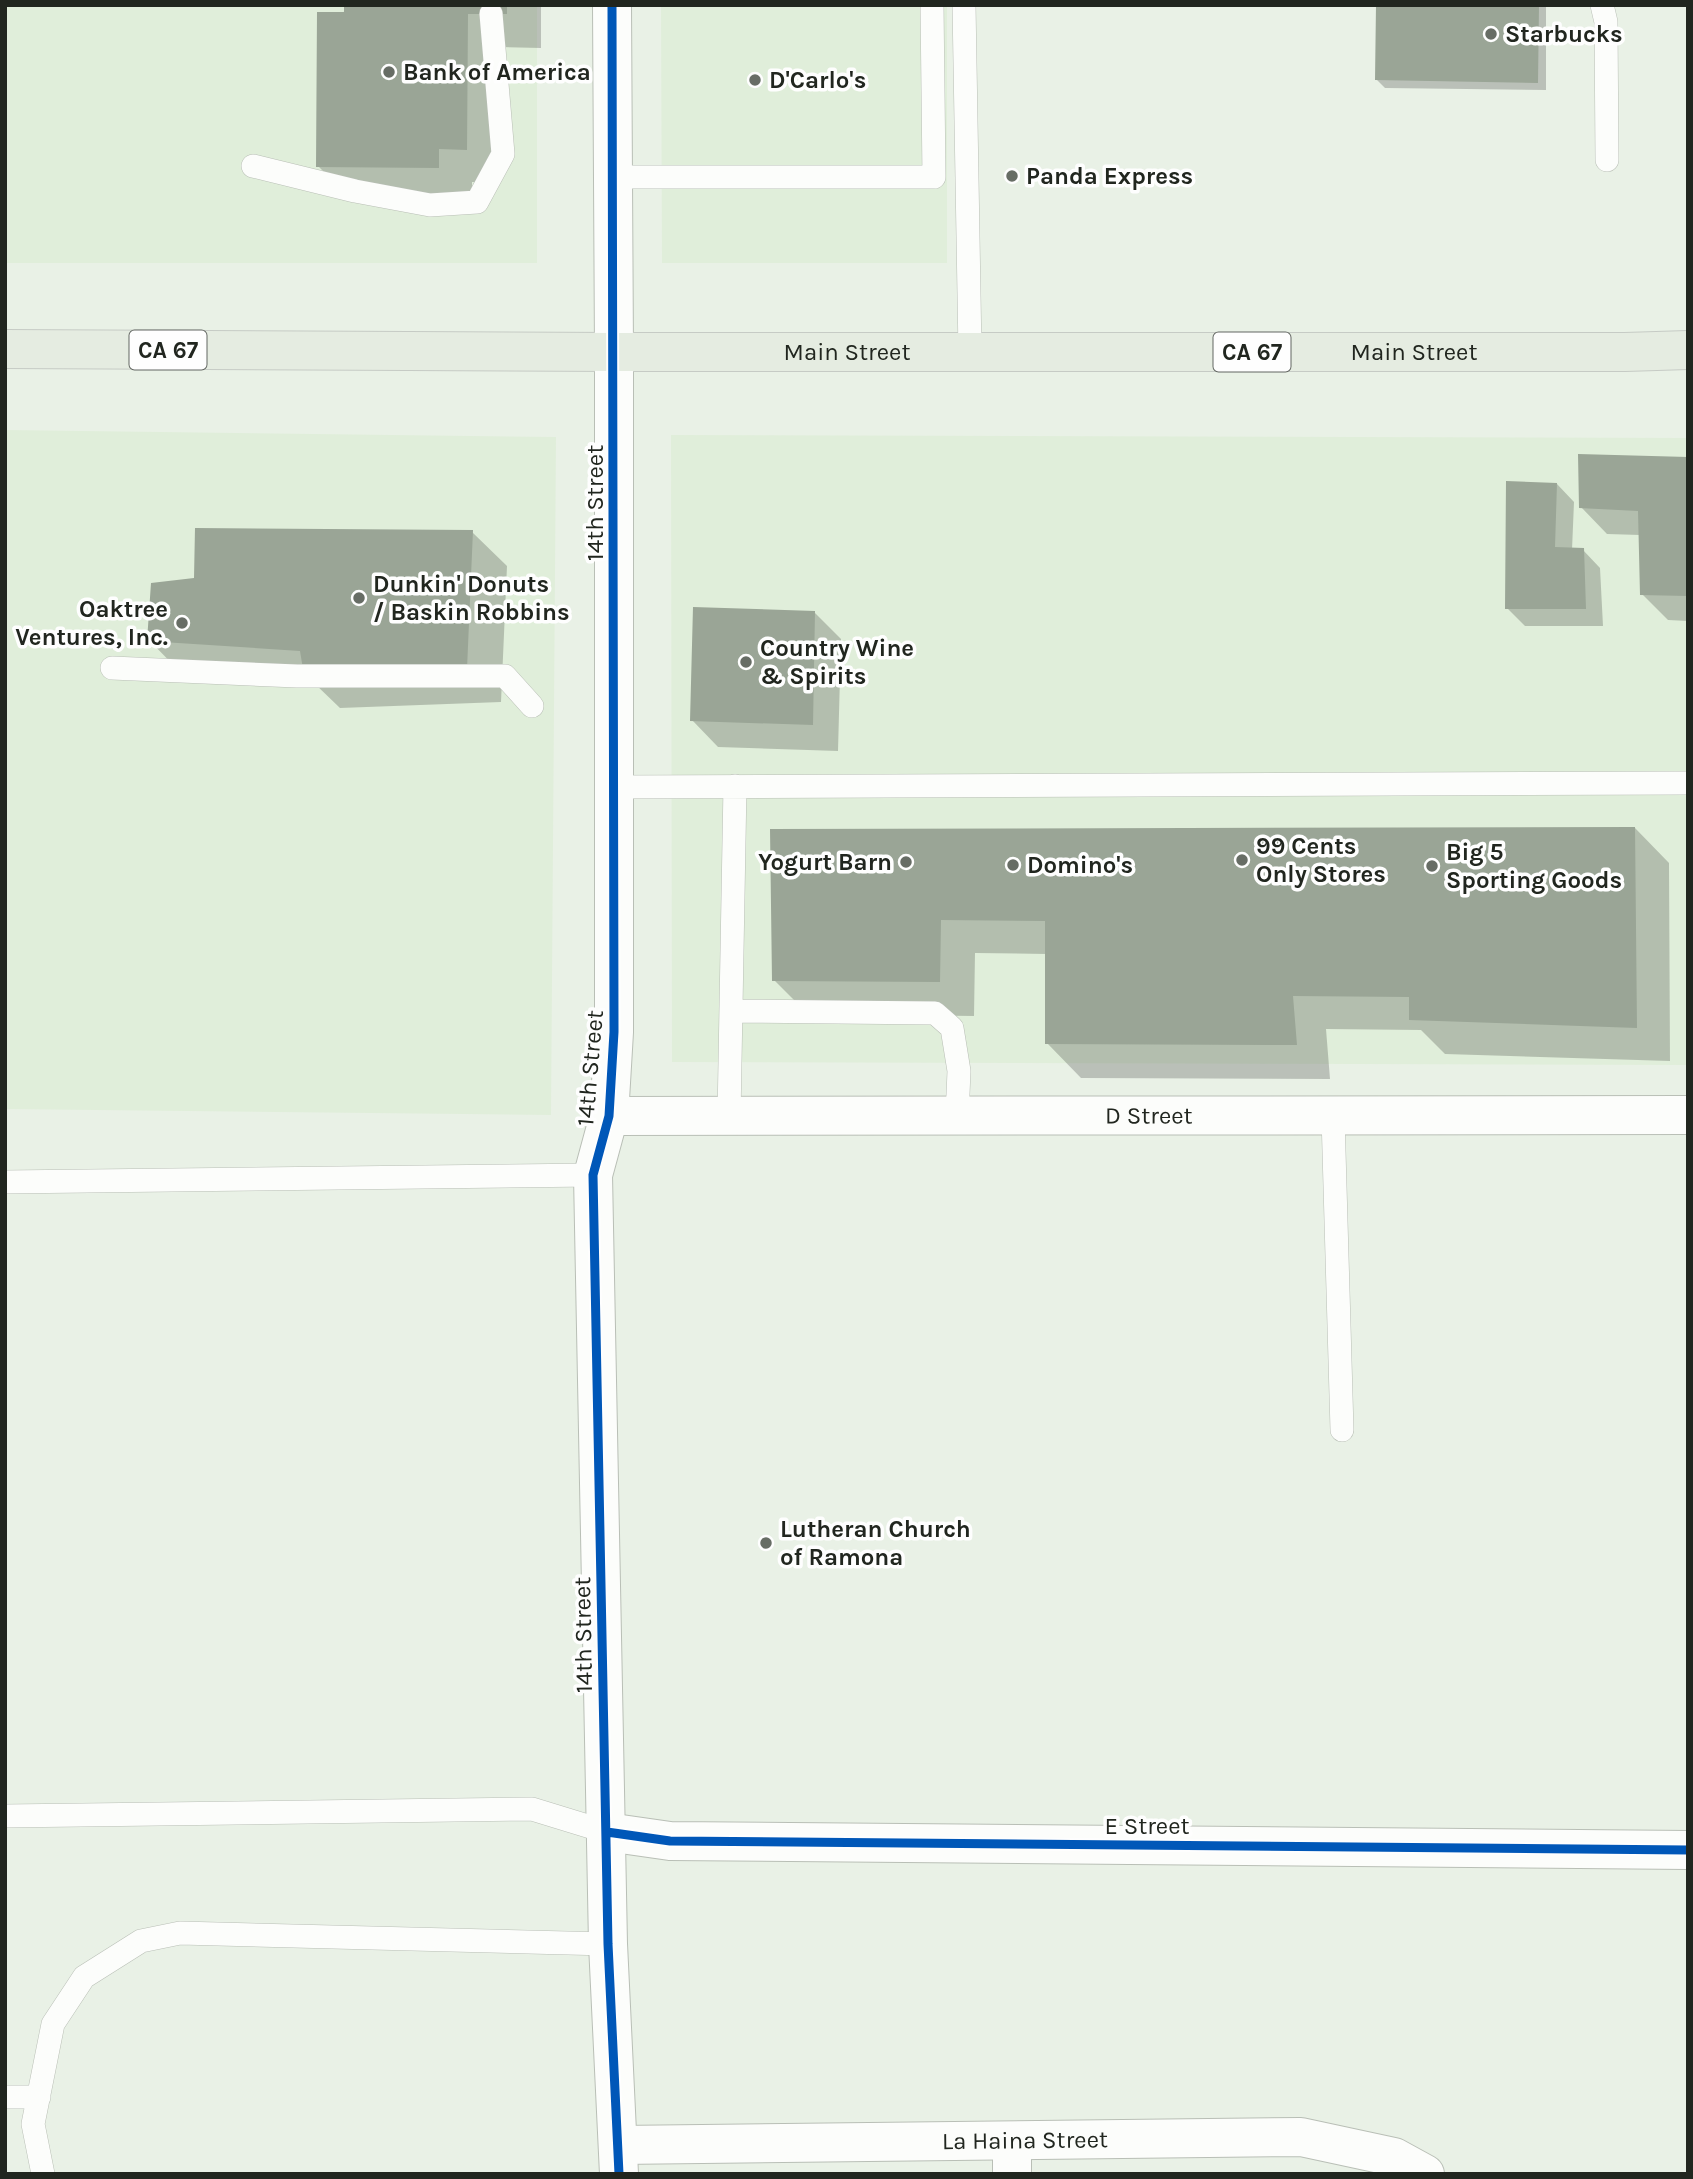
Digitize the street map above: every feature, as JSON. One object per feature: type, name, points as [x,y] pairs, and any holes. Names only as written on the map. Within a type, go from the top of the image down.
[{"type":"main road","name":"Main Street","points":[[5,349],[614,352],[1688,350]]},
{"type":"street","name":"14th Street","points":[[612,5],[614,1032],[609,1116],[593,1175],[608,1944],[619,2159]]},
{"type":"street","name":"D Street","points":[[609,1116],[1688,1115]]},
{"type":"street","name":"E Street","points":[[607,1832],[670,1841],[1688,1850]]},
{"type":"street","name":"La Haina Street","points":[[619,2159],[1012,2158],[1301,2137],[1394,2157],[1425,2174]]},
{"type":"lane","points":[[612,177],[934,177],[932,5]]},
{"type":"lane","points":[[964,5],[970,352]]},
{"type":"lane","points":[[1602,5],[1606,22],[1607,160]]},
{"type":"lane","points":[[253,166],[355,191],[430,205],[477,202],[503,154],[491,14]]},
{"type":"lane","points":[[112,668],[297,676],[505,676],[532,706]]},
{"type":"lane","points":[[614,787],[1688,783]]},
{"type":"lane","points":[[729,1116],[735,786]]},
{"type":"lane","points":[[731,1011],[935,1013],[952,1028],[958,1070],[957,1117]]},
{"type":"lane","points":[[1333,1116],[1342,1430]]},
{"type":"lane","points":[[5,1182],[593,1175]]},
{"type":"lane","points":[[5,1816],[532,1809],[607,1832]]},
{"type":"lane","points":[[43,2174],[33,2124],[53,2024],[84,1977],[141,1941],[180,1933],[608,1944]]},
{"type":"lane","points":[[5,2097],[38,2096]]},
{"type":"shaded area","points":[[5,5],[537,5],[537,263],[5,263]]},
{"type":"shaded area","points":[[661,5],[947,5],[947,263],[662,263]]},
{"type":"shaded area","points":[[5,430],[556,437],[551,1115],[5,1109]]},
{"type":"shaded area","points":[[671,435],[1688,438],[1688,1065],[672,1062]]},
{"type":"building","points":[[344,5],[507,5],[507,14],[468,14],[467,150],[439,149],[439,168],[316,167],[317,12],[344,12]]},
{"type":"building","points":[[1376,5],[1539,5],[1538,83],[1375,80]]},
{"type":"building","points":[[1578,454],[1688,457],[1688,596],[1640,595],[1638,511],[1579,508]]},
{"type":"building","points":[[1506,481],[1557,483],[1555,547],[1584,548],[1586,609],[1505,609]]},
{"type":"building","points":[[195,528],[473,530],[467,669],[304,675],[300,651],[147,641],[151,583],[194,578]]},
{"type":"building","points":[[693,607],[815,611],[813,725],[690,721]]},
{"type":"building","points":[[1635,827],[1637,1028],[1409,1020],[1409,997],[1293,996],[1297,1045],[1045,1044],[1045,921],[941,920],[940,982],[772,981],[770,829]]},
{"type":"cycle path","points":[[612,5],[614,1032],[609,1116],[593,1175],[608,1944],[619,2174]]},
{"type":"cycle path","points":[[607,1832],[670,1841],[1688,1850]]},
{"type":"place","name":"Starbucks","points":[[1491,34]]},
{"type":"place","name":"Bank of America","points":[[389,72]]},
{"type":"place","name":"D'Carlo's","points":[[755,80]]},
{"type":"place","name":"Panda Express","points":[[1012,176]]},
{"type":"place","name":"Dunkin' Donuts / Baskin Robbins","points":[[359,598]]},
{"type":"place","name":"Oaktree Ventures, Inc.","points":[[182,623]]},
{"type":"place","name":"Country Wine & Spirits","points":[[746,662]]},
{"type":"place","name":"99 Cents Only Stores","points":[[1242,860]]},
{"type":"place","name":"Yogurt Barn","points":[[906,862]]},
{"type":"place","name":"Domino's","points":[[1013,865]]},
{"type":"place","name":"Big 5 Sporting Goods","points":[[1432,866]]},
{"type":"place","name":"Lutheran Church of Ramona","points":[[766,1543]]}]
